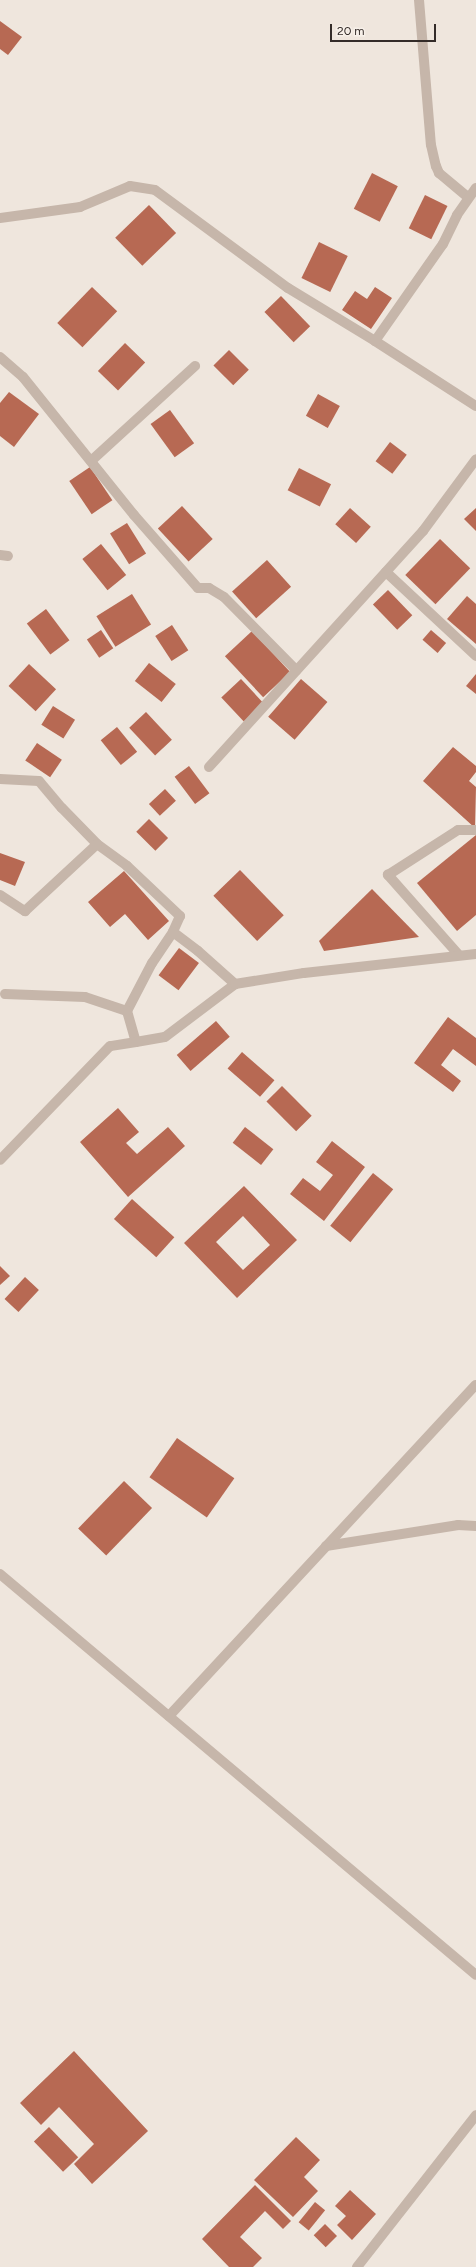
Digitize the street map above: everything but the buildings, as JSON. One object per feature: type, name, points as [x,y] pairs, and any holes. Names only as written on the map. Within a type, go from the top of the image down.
[{"type":"street","points":[[419,0],[431,145],[436,166],[439,173],[468,197]]},
{"type":"street","points":[[0,218],[80,207],[130,186],[155,190],[288,288],[375,341],[476,406]]},
{"type":"street","points":[[375,341],[443,244],[468,197],[476,188]]},
{"type":"street","points":[[0,357],[23,377],[134,515],[198,588],[209,588],[224,597],[296,670]]},
{"type":"street","points":[[91,461],[195,366]]},
{"type":"street","points":[[209,767],[423,531],[476,459]]},
{"type":"street","points":[[386,572],[476,656]]},
{"type":"street","points":[[0,779],[39,781],[62,808],[97,844],[127,866],[180,916],[174,932],[152,963],[127,1011],[136,1042]]},
{"type":"street","points":[[458,954],[388,875],[458,830],[476,830]]},
{"type":"street","points":[[0,895],[25,910],[97,844]]},
{"type":"street","points":[[174,932],[235,984]]},
{"type":"street","points":[[0,1160],[110,1046],[165,1037],[235,984],[304,973],[458,954],[476,954]]},
{"type":"street","points":[[5,994],[85,997],[127,1011]]},
{"type":"street","points":[[169,1716],[476,1385]]},
{"type":"street","points":[[326,1546],[458,1525],[476,1526]]},
{"type":"street","points":[[0,1574],[476,1975]]},
{"type":"street","points":[[357,2267],[476,2116]]}]
